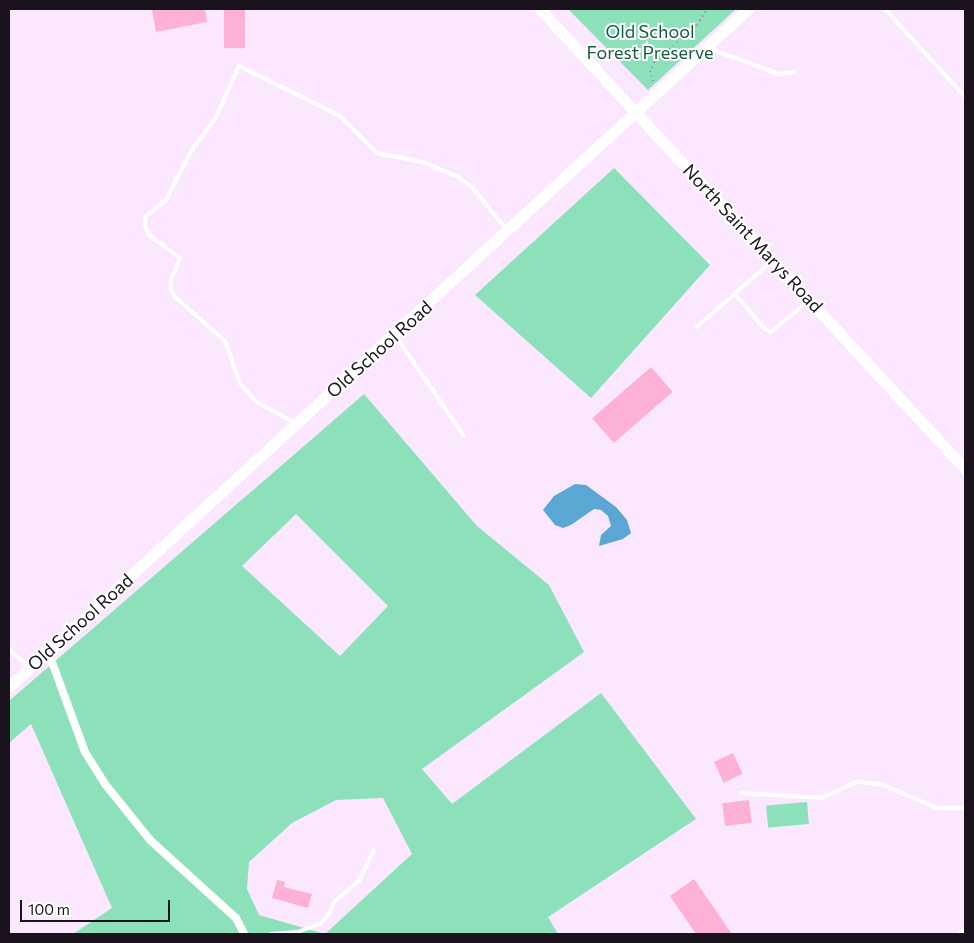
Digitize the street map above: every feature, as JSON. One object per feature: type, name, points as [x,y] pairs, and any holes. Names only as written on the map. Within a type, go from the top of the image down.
[{"type":"street","name":"North Saint Marys Road","points":[[540,9],[810,299],[965,469]]},
{"type":"street","name":"Old School Road","points":[[9,687],[395,335],[748,9]]},
{"type":"street","points":[[48,651],[85,752],[101,778],[150,840],[236,918],[244,934]]},
{"type":"lane","points":[[884,9],[965,97]]},
{"type":"lane","points":[[706,47],[779,74],[794,72]]},
{"type":"lane","points":[[297,424],[255,401],[240,383],[225,341],[170,290],[173,272],[180,258],[149,235],[146,225],[145,217],[166,200],[193,148],[216,117],[239,66],[340,116],[377,153],[423,162],[458,177],[472,187],[508,231]]},
{"type":"lane","points":[[698,327],[773,260]]},
{"type":"lane","points":[[735,294],[764,328],[771,332],[810,299]]},
{"type":"lane","points":[[395,335],[464,436]]},
{"type":"lane","points":[[9,649],[30,668]]},
{"type":"lane","points":[[741,793],[822,798],[858,782],[881,784],[937,808],[965,808]]},
{"type":"lane","points":[[271,934],[298,932],[320,923],[329,914],[334,902],[359,881],[374,850]]},
{"type":"lane","points":[[959,934],[965,930]]},
{"type":"path","points":[[656,94],[650,72],[654,62],[698,25],[707,9]]},
{"type":"green space","name":"Old School Forest Preserve","points":[[568,9],[736,9],[648,90]]},
{"type":"green space","points":[[614,168],[710,265],[591,398],[475,295]]},
{"type":"green space","points":[[364,394],[477,526],[549,585],[584,652],[422,769],[452,804],[601,693],[696,819],[548,917],[558,934],[325,934],[73,934],[112,908],[31,724],[9,743],[9,701]],"holes":[[[296,514],[388,606],[340,656],[242,566]],[[383,798],[412,854],[325,934],[259,915],[247,889],[249,862],[292,823],[336,800]]]},
{"type":"green space","points":[[807,802],[809,824],[768,827],[766,806]]},
{"type":"water","points":[[575,484],[586,485],[616,507],[627,520],[631,533],[623,539],[599,546],[601,535],[611,526],[608,516],[601,510],[594,509],[571,525],[563,528],[555,525],[543,510],[554,496]]},
{"type":"building","points":[[152,9],[205,9],[207,22],[156,32]]},
{"type":"building","points":[[224,9],[245,9],[245,48],[224,48]]},
{"type":"building","points":[[651,367],[673,392],[614,443],[592,418]]},
{"type":"building","points":[[733,753],[743,774],[724,783],[714,762]]},
{"type":"building","points":[[749,800],[752,823],[725,826],[722,803]]},
{"type":"building","points":[[694,879],[732,934],[696,934],[670,896]]},
{"type":"building","points":[[277,880],[285,882],[284,887],[312,894],[308,908],[272,898]]}]
